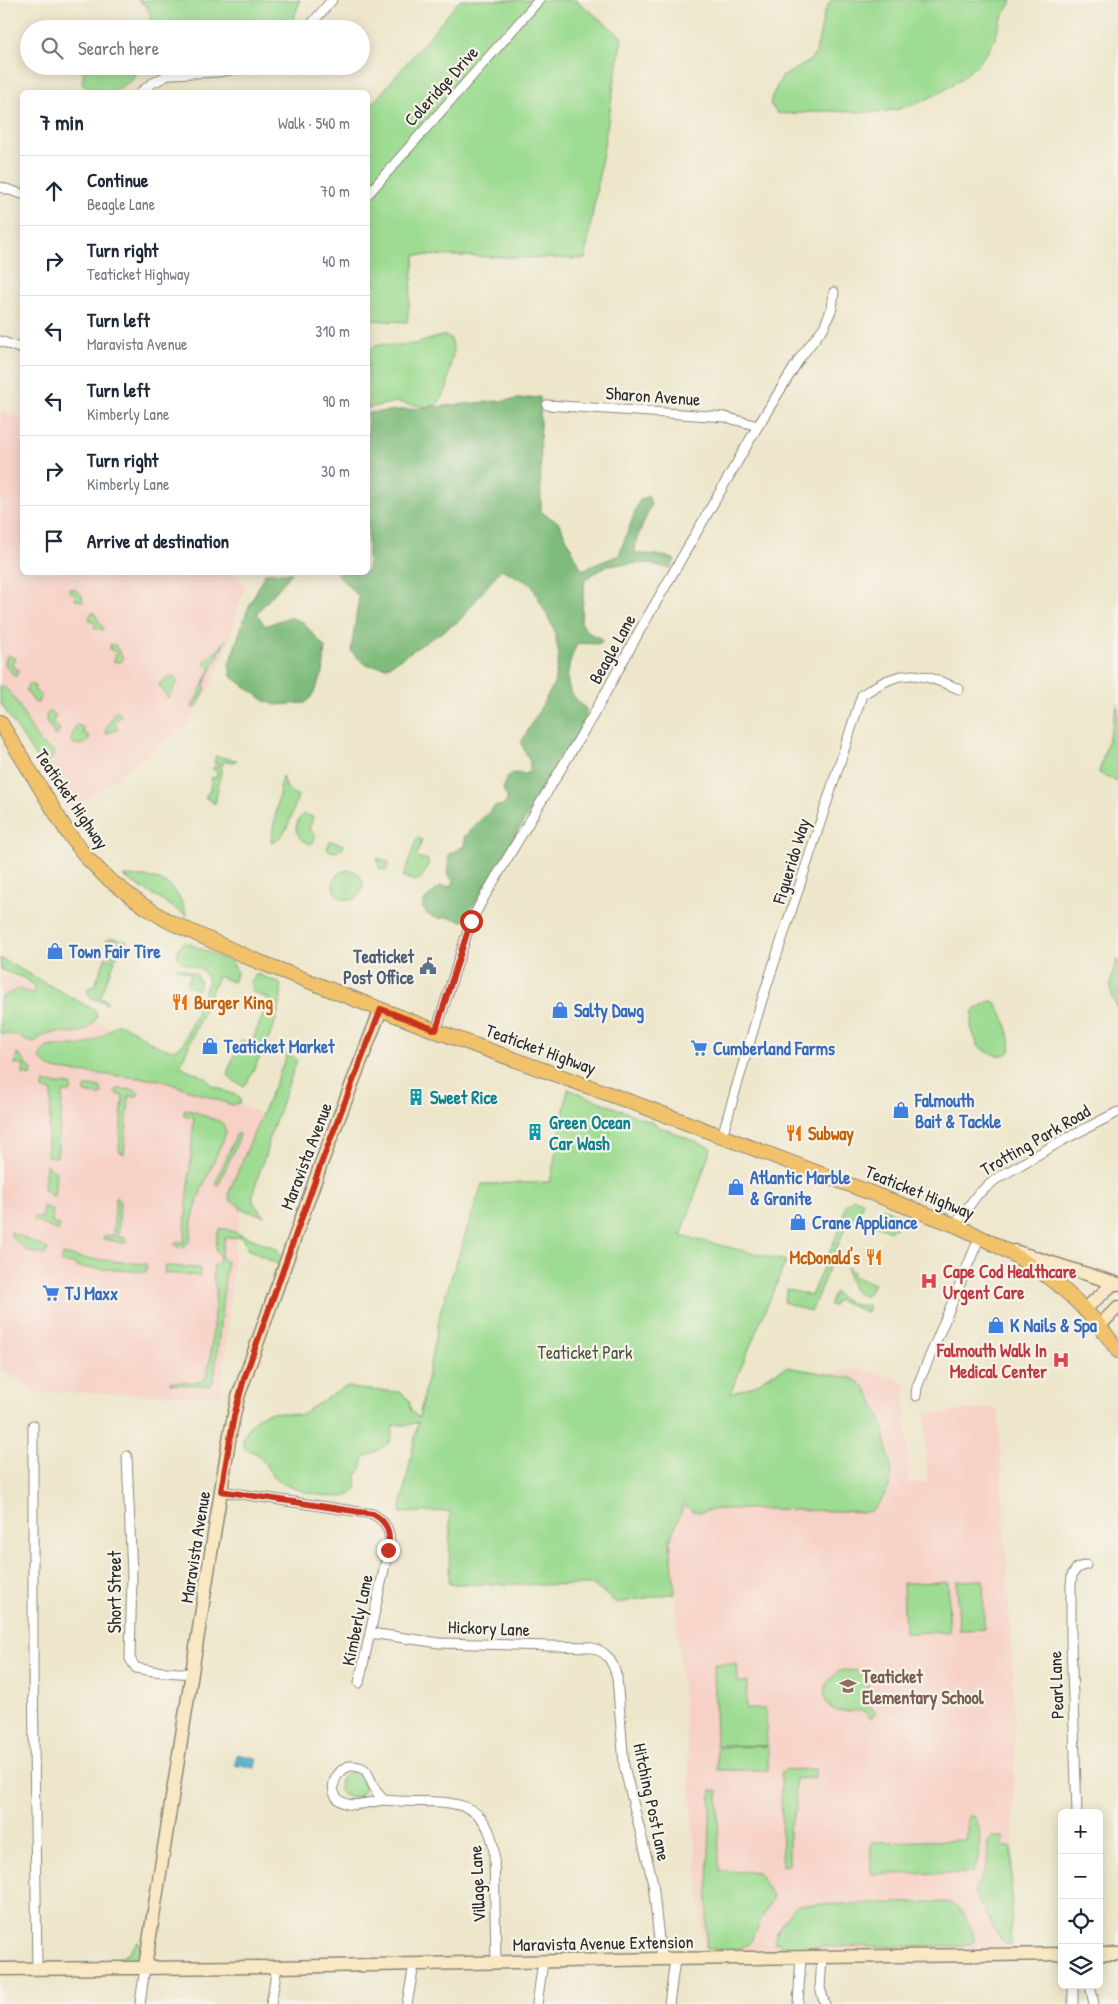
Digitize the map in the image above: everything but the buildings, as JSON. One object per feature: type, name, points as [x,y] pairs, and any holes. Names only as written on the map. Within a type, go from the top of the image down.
[{"type":"main road","name":"Teaticket Highway","points":[[0,722],[68,833],[87,858],[107,878],[141,904],[168,921],[202,937],[381,1009],[722,1136],[980,1236],[1043,1272],[1084,1310],[1118,1351]]},
{"type":"main road","name":"Maravista Avenue","points":[[145,1967],[234,1416],[244,1379],[322,1161],[381,1009]]},
{"type":"main road","points":[[1002,1247],[1116,1284]]},
{"type":"main road","points":[[1084,1310],[1116,1284]]},
{"type":"main road","points":[[1099,1326],[1118,1307]]},
{"type":"main road","name":"Maravista Avenue Extension","points":[[145,1967],[277,1967],[662,1959],[1058,1954]]},
{"type":"main road","points":[[1103,1954],[1118,1954]]},
{"type":"main road","points":[[0,1969],[145,1967]]},
{"type":"street","points":[[315,20],[332,0]]},
{"type":"street","name":"Coleridge Drive","points":[[370,192],[539,0]]},
{"type":"street","points":[[144,90],[168,75]]},
{"type":"street","points":[[0,187],[20,193]]},
{"type":"street","name":"Beagle Lane","points":[[436,1030],[468,930],[479,906],[596,712],[640,630],[758,426],[800,358],[824,327],[832,308],[834,292]]},
{"type":"street","points":[[0,342],[20,348]]},
{"type":"street","name":"Sharon Avenue","points":[[547,405],[725,417],[758,426]]},
{"type":"street","name":"Figuerido Way","points":[[722,1136],[762,1000],[862,695],[883,681],[903,675],[920,675],[959,689]]},
{"type":"street","name":"Trotting Park Road","points":[[955,1225],[977,1195],[996,1179],[1063,1140],[1118,1112]]},
{"type":"street","points":[[916,1396],[916,1387],[980,1236]]},
{"type":"street","points":[[33,1425],[33,1668],[38,1968]]},
{"type":"street","name":"Short Street","points":[[127,1456],[132,1575],[130,1658],[136,1668],[193,1674]]},
{"type":"street","name":"Kimberly Lane","points":[[221,1491],[373,1514],[380,1518],[388,1529],[390,1542],[359,1683]]},
{"type":"street","name":"Pearl Lane","points":[[1077,1809],[1071,1585],[1072,1575],[1077,1568],[1086,1565]]},
{"type":"street","name":"Hickory Lane","points":[[370,1633],[440,1643],[589,1647],[606,1653]]},
{"type":"street","name":"Hitching Post Lane","points":[[606,1653],[613,1664],[617,1677],[624,1766],[654,1884],[662,1959]]},
{"type":"street","name":"Village Lane","points":[[384,1800],[376,1791],[367,1772],[362,1768],[356,1766],[343,1768],[334,1779],[334,1792],[342,1802],[354,1805],[384,1800],[448,1801],[467,1808],[483,1822],[491,1837],[494,1852],[496,1962]]},
{"type":"street","points":[[798,2004],[801,1957]]},
{"type":"street","points":[[822,1957],[820,1988],[825,2004]]},
{"type":"street","points":[[669,2004],[675,1960]]},
{"type":"street","points":[[537,2004],[543,1962]]},
{"type":"street","points":[[408,2004],[414,1965]]},
{"type":"street","points":[[140,2004],[145,1967]]},
{"type":"street","points":[[271,2004],[277,1967]]},
{"type":"street","points":[[1073,1989],[1073,2004]]},
{"type":"street","points":[[1091,1989],[1094,2004]]},
{"type":"shaded area","points":[[0,410],[20,418],[20,575],[234,575],[245,586],[221,667],[189,724],[71,811],[0,696]]},
{"type":"shaded area","points":[[0,976],[13,978],[112,1029],[170,1054],[173,1078],[266,1116],[236,1236],[221,1396],[36,1392],[4,1371],[0,1371]]},
{"type":"shaded area","name":"Teaticket Elementary School","points":[[861,1369],[907,1383],[905,1389],[909,1482],[927,1483],[925,1414],[998,1408],[1015,1718],[1011,1949],[704,1953],[670,1540],[698,1468],[782,1377]]},
{"type":"green space","points":[[138,0],[300,0],[292,20],[149,20],[151,16],[147,7]]},
{"type":"green space","points":[[460,0],[576,0],[622,37],[585,259],[415,255],[407,322],[370,320],[370,107]]},
{"type":"green space","points":[[831,0],[1012,0],[1001,20],[992,45],[982,59],[962,78],[938,94],[912,105],[882,112],[823,111],[791,114],[777,113],[770,104],[773,94],[782,77],[808,62],[816,53],[824,14]]},
{"type":"green space","points":[[83,75],[135,75],[133,79],[117,90],[91,90],[82,83]]},
{"type":"green space","points":[[441,336],[451,339],[454,351],[447,389],[438,404],[427,407],[395,402],[370,408],[370,348],[384,344],[388,346],[415,344]]},
{"type":"green space","points":[[540,397],[541,512],[559,523],[582,570],[619,555],[639,501],[648,496],[651,505],[636,541],[635,553],[675,560],[670,569],[647,563],[608,565],[585,579],[581,622],[587,632],[600,638],[602,643],[578,643],[570,661],[568,682],[569,689],[586,709],[586,718],[464,921],[446,917],[439,919],[428,915],[422,907],[424,901],[440,886],[450,887],[454,882],[447,873],[449,854],[464,846],[465,835],[495,806],[503,805],[507,802],[503,789],[507,777],[513,773],[525,774],[530,771],[530,762],[521,743],[554,684],[559,656],[554,629],[531,584],[501,569],[459,621],[387,667],[366,665],[351,651],[359,597],[338,575],[370,575],[370,413]]},
{"type":"green space","points":[[264,575],[290,575],[257,613],[265,626],[289,617],[303,622],[325,648],[323,673],[311,698],[305,703],[276,705],[265,701],[231,676],[229,664],[247,611]]},
{"type":"green space","points":[[69,588],[76,590],[82,595],[83,602],[74,599],[76,595],[68,590]]},
{"type":"green space","points":[[91,613],[94,613],[103,630],[94,628],[96,624],[89,619]]},
{"type":"green space","points":[[226,640],[204,685],[206,688],[196,708],[192,707],[211,668],[203,663]]},
{"type":"green space","points":[[110,644],[115,645],[123,658],[121,662],[113,661],[117,653],[110,649]]},
{"type":"green space","points":[[7,655],[15,658],[12,666],[19,670],[16,676],[5,664]]},
{"type":"green space","points":[[170,676],[174,677],[177,682],[168,698],[159,684]]},
{"type":"green space","points":[[28,684],[35,686],[34,690],[41,695],[38,703],[34,702],[26,690]]},
{"type":"green space","points":[[0,685],[12,695],[36,737],[45,747],[54,752],[54,755],[44,768],[0,702]]},
{"type":"green space","points":[[1118,703],[1118,781],[1099,773]]},
{"type":"green space","points":[[117,710],[121,716],[114,722],[118,729],[106,734],[105,732]]},
{"type":"green space","points":[[50,712],[56,715],[52,724],[60,729],[56,737],[46,721],[47,714]]},
{"type":"green space","points":[[78,725],[84,728],[83,732],[90,737],[82,745],[74,744],[71,740],[75,727]]},
{"type":"green space","points":[[216,756],[237,760],[233,762],[224,761],[223,765],[214,763]]},
{"type":"green space","points":[[214,766],[222,767],[215,804],[205,797],[210,790],[212,777],[216,778],[217,771],[213,770]]},
{"type":"green space","points":[[282,776],[288,790],[298,796],[285,830],[277,840],[271,842]]},
{"type":"green space","points":[[304,814],[313,817],[309,830],[316,835],[311,844],[301,839],[296,827]]},
{"type":"green space","points":[[417,838],[422,840],[416,857],[428,860],[428,867],[421,878],[415,881],[403,877]]},
{"type":"green space","points":[[330,841],[344,845],[343,848],[336,852],[330,851],[327,848]]},
{"type":"green space","points":[[377,858],[389,862],[386,871],[379,868]]},
{"type":"green space","points":[[348,870],[359,874],[363,885],[359,896],[348,900],[337,896],[333,885],[337,874]]},
{"type":"green space","points":[[123,876],[146,877],[164,882],[177,894],[187,916]]},
{"type":"green space","points":[[111,938],[126,940],[130,948],[121,946],[116,958],[107,954],[111,944],[106,941]]},
{"type":"green space","points":[[185,942],[233,963],[237,973],[233,982],[218,976],[180,1066],[206,1078],[213,1086],[238,1096],[240,1103],[232,1105],[160,1080],[58,1070],[49,1067],[40,1059],[40,1054],[47,1047],[88,1044],[118,1024],[132,1029],[161,1047],[174,1049],[180,1047],[184,1042],[208,983],[203,971],[181,961],[177,957],[179,947]]},
{"type":"green space","points":[[106,957],[115,960],[100,998],[106,1000],[107,1004],[90,997],[87,990],[89,987],[94,987]]},
{"type":"green space","points":[[0,958],[96,1011],[97,1016],[92,1024],[80,1032],[53,1033],[45,1035],[32,1043],[16,1036],[0,1033],[0,998],[18,989],[30,993],[35,991],[35,986],[24,978],[1,970]]},
{"type":"green space","points":[[1118,959],[1118,1008],[1112,996],[1111,984],[1113,971]]},
{"type":"green space","points":[[177,966],[196,974],[200,981],[198,990],[186,985],[191,974],[176,968]]},
{"type":"green space","points":[[257,974],[280,983],[281,994],[271,1034],[247,1083],[243,1086],[232,1080],[227,1073],[241,1040],[252,1042],[269,999],[254,993],[251,989],[250,981]]},
{"type":"green space","points":[[993,1001],[1004,1017],[1011,1047],[1010,1052],[1002,1055],[989,1053],[978,1046],[971,1027],[973,1011],[987,1002]]},
{"type":"green space","points":[[17,1053],[32,1070],[31,1075],[23,1075],[24,1065],[15,1064]]},
{"type":"green space","points":[[288,1053],[297,1060],[269,1139],[253,1197],[255,1205],[265,1216],[240,1209],[240,1206],[230,1200],[229,1192]]},
{"type":"green space","points":[[44,1083],[71,1085],[72,1088],[70,1092],[63,1092],[57,1157],[47,1156],[52,1091],[43,1089]]},
{"type":"green space","points":[[87,1086],[100,1087],[102,1093],[100,1095],[86,1093],[84,1089]]},
{"type":"green space","points":[[118,1089],[136,1090],[139,1093],[137,1096],[129,1096],[124,1154],[119,1151],[123,1096],[116,1094],[115,1091]]},
{"type":"green space","name":"Teaticket Park","points":[[568,1089],[711,1148],[681,1236],[786,1261],[730,1394],[757,1384],[766,1377],[787,1367],[851,1378],[866,1388],[883,1426],[892,1474],[889,1487],[873,1510],[866,1512],[720,1509],[698,1512],[690,1510],[684,1504],[670,1540],[675,1593],[617,1603],[593,1585],[449,1584],[450,1511],[400,1513],[418,1422],[408,1425],[393,1425],[391,1441],[374,1453],[364,1457],[361,1469],[357,1474],[356,1488],[353,1493],[347,1496],[337,1497],[314,1494],[282,1483],[276,1479],[255,1453],[244,1449],[243,1441],[247,1430],[257,1418],[264,1414],[277,1412],[300,1415],[343,1388],[400,1392],[409,1400],[411,1411],[419,1418],[441,1309],[482,1184],[550,1182]]},
{"type":"green space","points":[[186,1109],[221,1122],[226,1133],[201,1191],[192,1220],[190,1241],[185,1246],[177,1247],[175,1242],[184,1242],[194,1117],[184,1115],[184,1110]]},
{"type":"green space","points":[[238,1133],[240,1136],[219,1184],[216,1185],[216,1182]]},
{"type":"green space","points":[[46,1165],[56,1172],[54,1196],[50,1195],[44,1188]]},
{"type":"green space","points":[[116,1196],[120,1202],[118,1237],[126,1238],[124,1243],[103,1239],[104,1236],[113,1236]]},
{"type":"green space","points":[[854,1198],[863,1201],[861,1207],[857,1214],[849,1218],[811,1312],[784,1302],[787,1289],[811,1296],[843,1220],[845,1205]]},
{"type":"green space","points":[[43,1206],[53,1210],[52,1223],[59,1225],[59,1230],[33,1220],[34,1217],[42,1218]]},
{"type":"green space","points":[[882,1208],[900,1216],[895,1229],[892,1228],[891,1231],[875,1225]]},
{"type":"green space","points":[[220,1229],[226,1229],[276,1248],[281,1255],[279,1265],[247,1249],[241,1237],[225,1238],[221,1255],[223,1260],[227,1261],[214,1381],[210,1386],[170,1384],[170,1382],[201,1382],[206,1378],[210,1362],[216,1289],[213,1277],[214,1265],[219,1263],[220,1254],[216,1252],[217,1235]]},
{"type":"green space","points":[[11,1232],[48,1249],[45,1255],[27,1251],[11,1236]]},
{"type":"green space","points":[[63,1254],[80,1258],[145,1264],[147,1265],[146,1272],[76,1267],[76,1264],[61,1263]]},
{"type":"green space","points":[[167,1266],[200,1268],[200,1276],[164,1273]]},
{"type":"green space","points":[[847,1267],[853,1272],[852,1276],[874,1284],[866,1296],[854,1290]]},
{"type":"green space","points":[[835,1292],[850,1303],[868,1305],[868,1311],[866,1312],[837,1300],[832,1307],[829,1304]]},
{"type":"green space","points":[[983,1580],[984,1629],[959,1630],[957,1581]]},
{"type":"green space","points":[[948,1582],[949,1632],[905,1633],[903,1583]]},
{"type":"green space","points":[[714,1664],[737,1664],[738,1682],[747,1682],[746,1709],[766,1709],[767,1746],[716,1745]]},
{"type":"green space","points":[[842,1670],[858,1671],[868,1677],[868,1704],[876,1712],[871,1718],[863,1711],[836,1711],[826,1702],[824,1696],[827,1684],[831,1678]]},
{"type":"green space","points":[[768,1746],[768,1770],[717,1770],[717,1747]]},
{"type":"green space","points":[[815,1769],[815,1778],[795,1779],[796,1809],[789,1827],[789,1865],[782,1866],[781,1774],[785,1770]]},
{"type":"green space","points":[[352,1772],[361,1776],[365,1785],[361,1794],[352,1798],[343,1794],[339,1785],[343,1776]]},
{"type":"green space","points":[[711,1790],[718,1790],[719,1871],[757,1872],[773,1896],[751,1941],[747,1945],[736,1949],[706,1949]]},
{"type":"green space","points":[[969,1816],[975,1817],[980,1837],[979,1853],[972,1873],[871,1874],[871,1842],[967,1840],[967,1818]]},
{"type":"green space","points":[[992,1837],[1003,1837],[1003,1847],[1012,1847],[1011,1945],[1000,1939],[974,1892],[987,1866],[988,1842]]},
{"type":"green space","points":[[947,1902],[957,1907],[964,1916],[971,1927],[974,1942],[965,1946],[784,1947],[780,1946],[778,1942],[774,1943],[783,1922],[798,1905]]},
{"type":"green space","points":[[138,1942],[142,1944],[140,1959],[136,1961],[120,1961],[120,1957],[129,1952]]},
{"type":"water","points":[[237,1754],[257,1758],[255,1768],[237,1766],[235,1764]]},
{"type":"place","name":"Town Fair Tire","points":[[55,951]]},
{"type":"place","name":"Teaticket Post Office","points":[[428,966]]},
{"type":"place","name":"Burger King","points":[[180,1002]]},
{"type":"place","name":"Salty Dawg","points":[[560,1010]]},
{"type":"place","name":"Teaticket Market","points":[[210,1046]]},
{"type":"place","name":"Cumberland Farms","points":[[699,1048]]},
{"type":"place","name":"Sweet Rice","points":[[416,1097]]},
{"type":"place","name":"Falmouth Bait & Tackle","points":[[901,1110]]},
{"type":"place","name":"Green Ocean Car Wash","points":[[535,1132]]},
{"type":"place","name":"Subway","points":[[794,1133]]},
{"type":"place","name":"Atlantic Marble & Granite","points":[[736,1187]]},
{"type":"place","name":"Crane Appliance","points":[[798,1222]]},
{"type":"place","name":"McDonald's","points":[[874,1257]]},
{"type":"place","name":"Cape Cod Healthcare Urgent Care","points":[[929,1281]]},
{"type":"place","name":"TJ Maxx","points":[[51,1293]]},
{"type":"place","name":"K Nails & Spa","points":[[996,1325]]},
{"type":"place","name":"Falmouth Walk In Medical Center","points":[[1061,1360]]},
{"type":"place","name":"Teaticket Elementary School","points":[[848,1686]]},
{"type":"route","points":[[388,1550],[390,1536],[388,1529],[380,1518],[373,1514],[221,1491],[238,1397],[322,1161],[381,1009],[436,1030],[471,921]]}]
